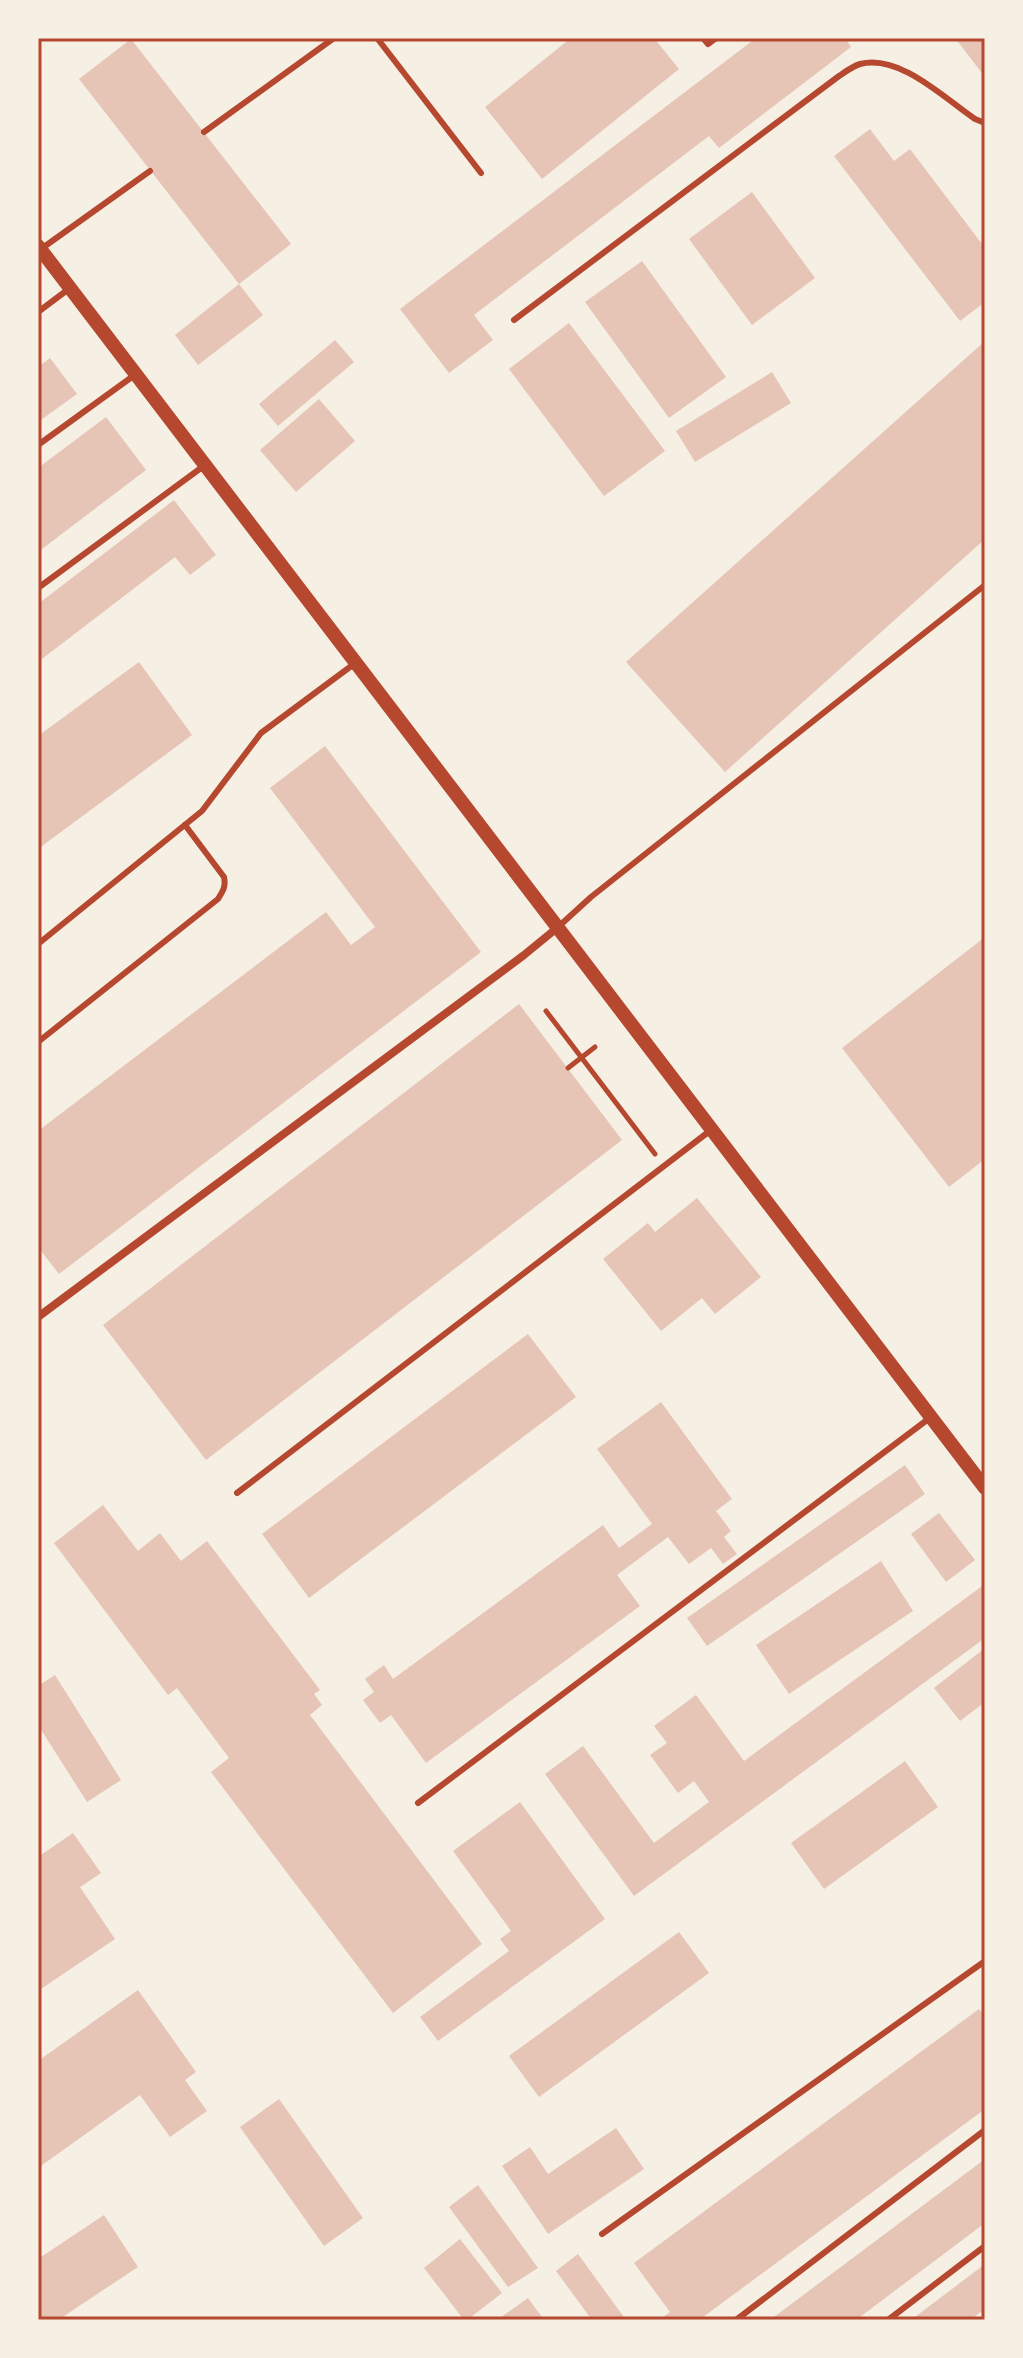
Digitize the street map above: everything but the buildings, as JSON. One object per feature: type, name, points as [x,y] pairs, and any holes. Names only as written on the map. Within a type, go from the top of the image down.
[{"type":"street","points":[[39,247],[985,1488]]},
{"type":"street","points":[[38,1317],[557,928]]},
{"type":"lane","points":[[204,132],[334,38]]},
{"type":"lane","points":[[377,38],[481,173]]},
{"type":"lane","points":[[703,38],[708,44],[716,38]]},
{"type":"lane","points":[[514,320],[859,64],[884,62],[906,70],[985,123]]},
{"type":"lane","points":[[39,247],[150,171]]},
{"type":"lane","points":[[38,312],[70,288]]},
{"type":"lane","points":[[38,445],[136,374]]},
{"type":"lane","points":[[38,588],[205,465]]},
{"type":"lane","points":[[557,928],[591,897],[985,585]]},
{"type":"lane","points":[[38,944],[202,811],[261,733],[356,663]]},
{"type":"lane","points":[[38,1042],[218,899],[224,890],[224,877],[185,825]]},
{"type":"lane","points":[[237,1493],[711,1130]]},
{"type":"lane","points":[[418,1803],[931,1417]]},
{"type":"lane","points":[[602,2234],[985,1961]]},
{"type":"lane","points":[[736,2320],[985,2130]]},
{"type":"lane","points":[[888,2320],[985,2246]]},
{"type":"path","points":[[546,1011],[664,1166]]},
{"type":"path","points":[[568,1068],[595,1047]]}]
